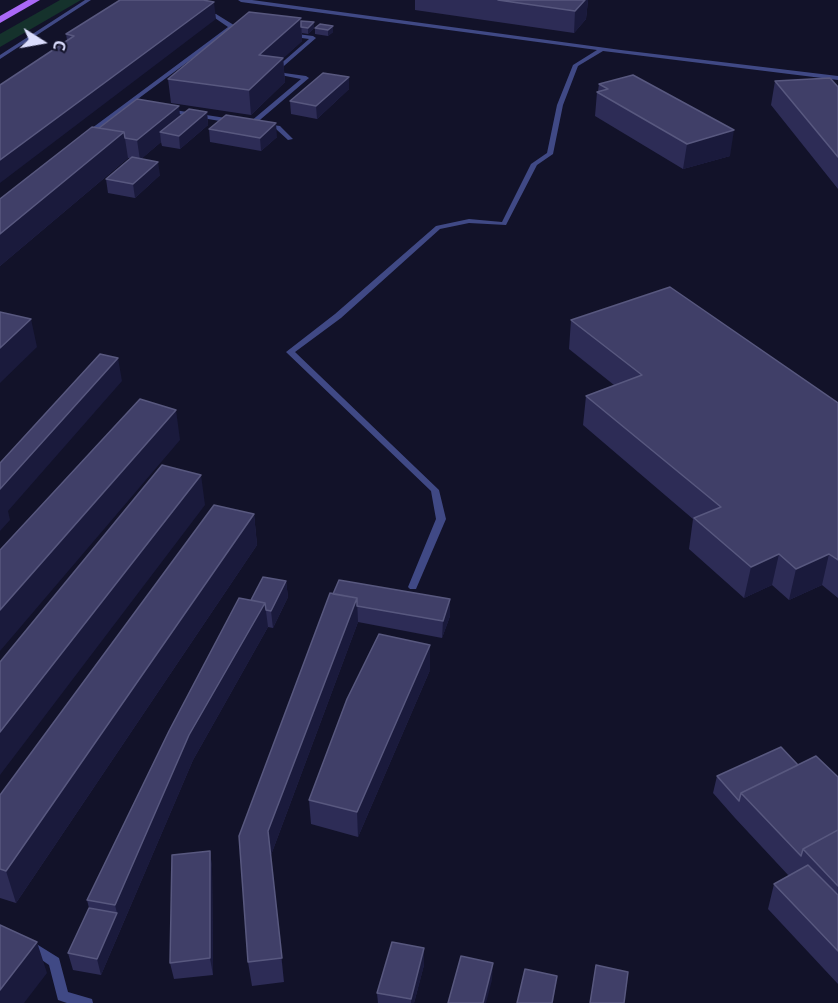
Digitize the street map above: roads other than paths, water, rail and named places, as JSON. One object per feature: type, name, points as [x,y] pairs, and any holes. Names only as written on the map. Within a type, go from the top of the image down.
[{"type":"main road","points":[[0,20],[35,0]]},
{"type":"lane","points":[[0,57],[88,0]]},
{"type":"lane","points":[[242,0],[838,78]]},
{"type":"lane","points":[[214,15],[231,27],[243,28]]},
{"type":"lane","points":[[82,139],[231,27]]},
{"type":"lane","points":[[252,124],[306,78],[273,73],[313,38],[278,33]]},
{"type":"lane","points":[[413,587],[441,519],[435,490],[290,352],[338,316],[438,227],[470,221],[504,224],[534,164],[550,154],[560,105],[576,65],[603,49]]},
{"type":"lane","points":[[127,105],[138,106]]},
{"type":"lane","points":[[161,110],[278,127],[290,139]]},
{"type":"lane","points":[[17,939],[35,947],[55,962],[63,996],[87,1003]]}]
